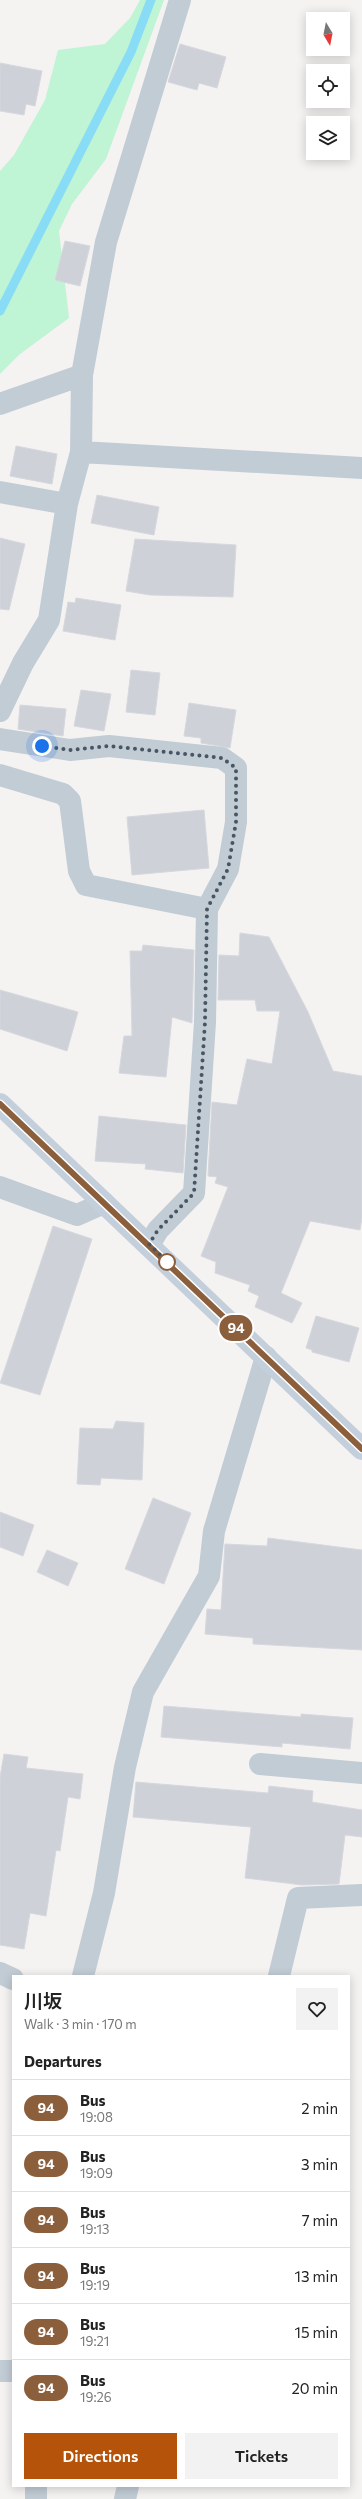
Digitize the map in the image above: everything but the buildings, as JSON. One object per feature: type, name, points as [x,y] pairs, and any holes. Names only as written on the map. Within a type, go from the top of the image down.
[{"type":"main road","points":[[0,1104],[149,1244],[362,1449]]},
{"type":"street","points":[[0,710],[23,663],[48,620],[68,504],[80,452],[82,374],[106,242],[180,0]]},
{"type":"street","points":[[0,404],[82,374]]},
{"type":"street","points":[[80,452],[362,468]]},
{"type":"street","points":[[0,492],[68,504]]},
{"type":"street","points":[[0,739],[70,750],[109,746],[222,758],[236,768],[236,822],[228,869],[207,909],[205,1022],[194,1193],[158,1230],[149,1244]]},
{"type":"street","points":[[0,775],[63,794],[70,801],[78,871],[86,885],[207,909]]},
{"type":"street","points":[[0,1187],[77,1215],[104,1203]]},
{"type":"street","points":[[83,1975],[104,1893],[125,1767],[143,1692],[209,1576],[214,1531],[266,1357]]},
{"type":"street","points":[[260,1764],[362,1773]]},
{"type":"street","points":[[279,1975],[298,1898],[362,1895]]},
{"type":"street","points":[[0,1973],[12,1979]]},
{"type":"street","points":[[0,2371],[12,2371]]},
{"type":"street","points":[[36,2487],[36,2499]]},
{"type":"street","points":[[125,2499],[128,2487]]},
{"type":"green space","points":[[140,0],[164,0],[106,159],[72,204],[59,231],[69,318],[20,354],[0,374],[0,171],[14,155],[45,100],[58,50],[105,44],[130,18]]},
{"type":"waterway","points":[[0,311],[131,52],[151,0]]},
{"type":"bus line","name":"94","points":[[0,1104],[149,1244],[362,1449]]},
{"type":"route","points":[[42,746],[70,750],[109,746],[222,758],[236,768],[236,822],[228,869],[207,909],[205,1022],[194,1193],[158,1230],[149,1244],[170,1265],[167,1262]]}]
